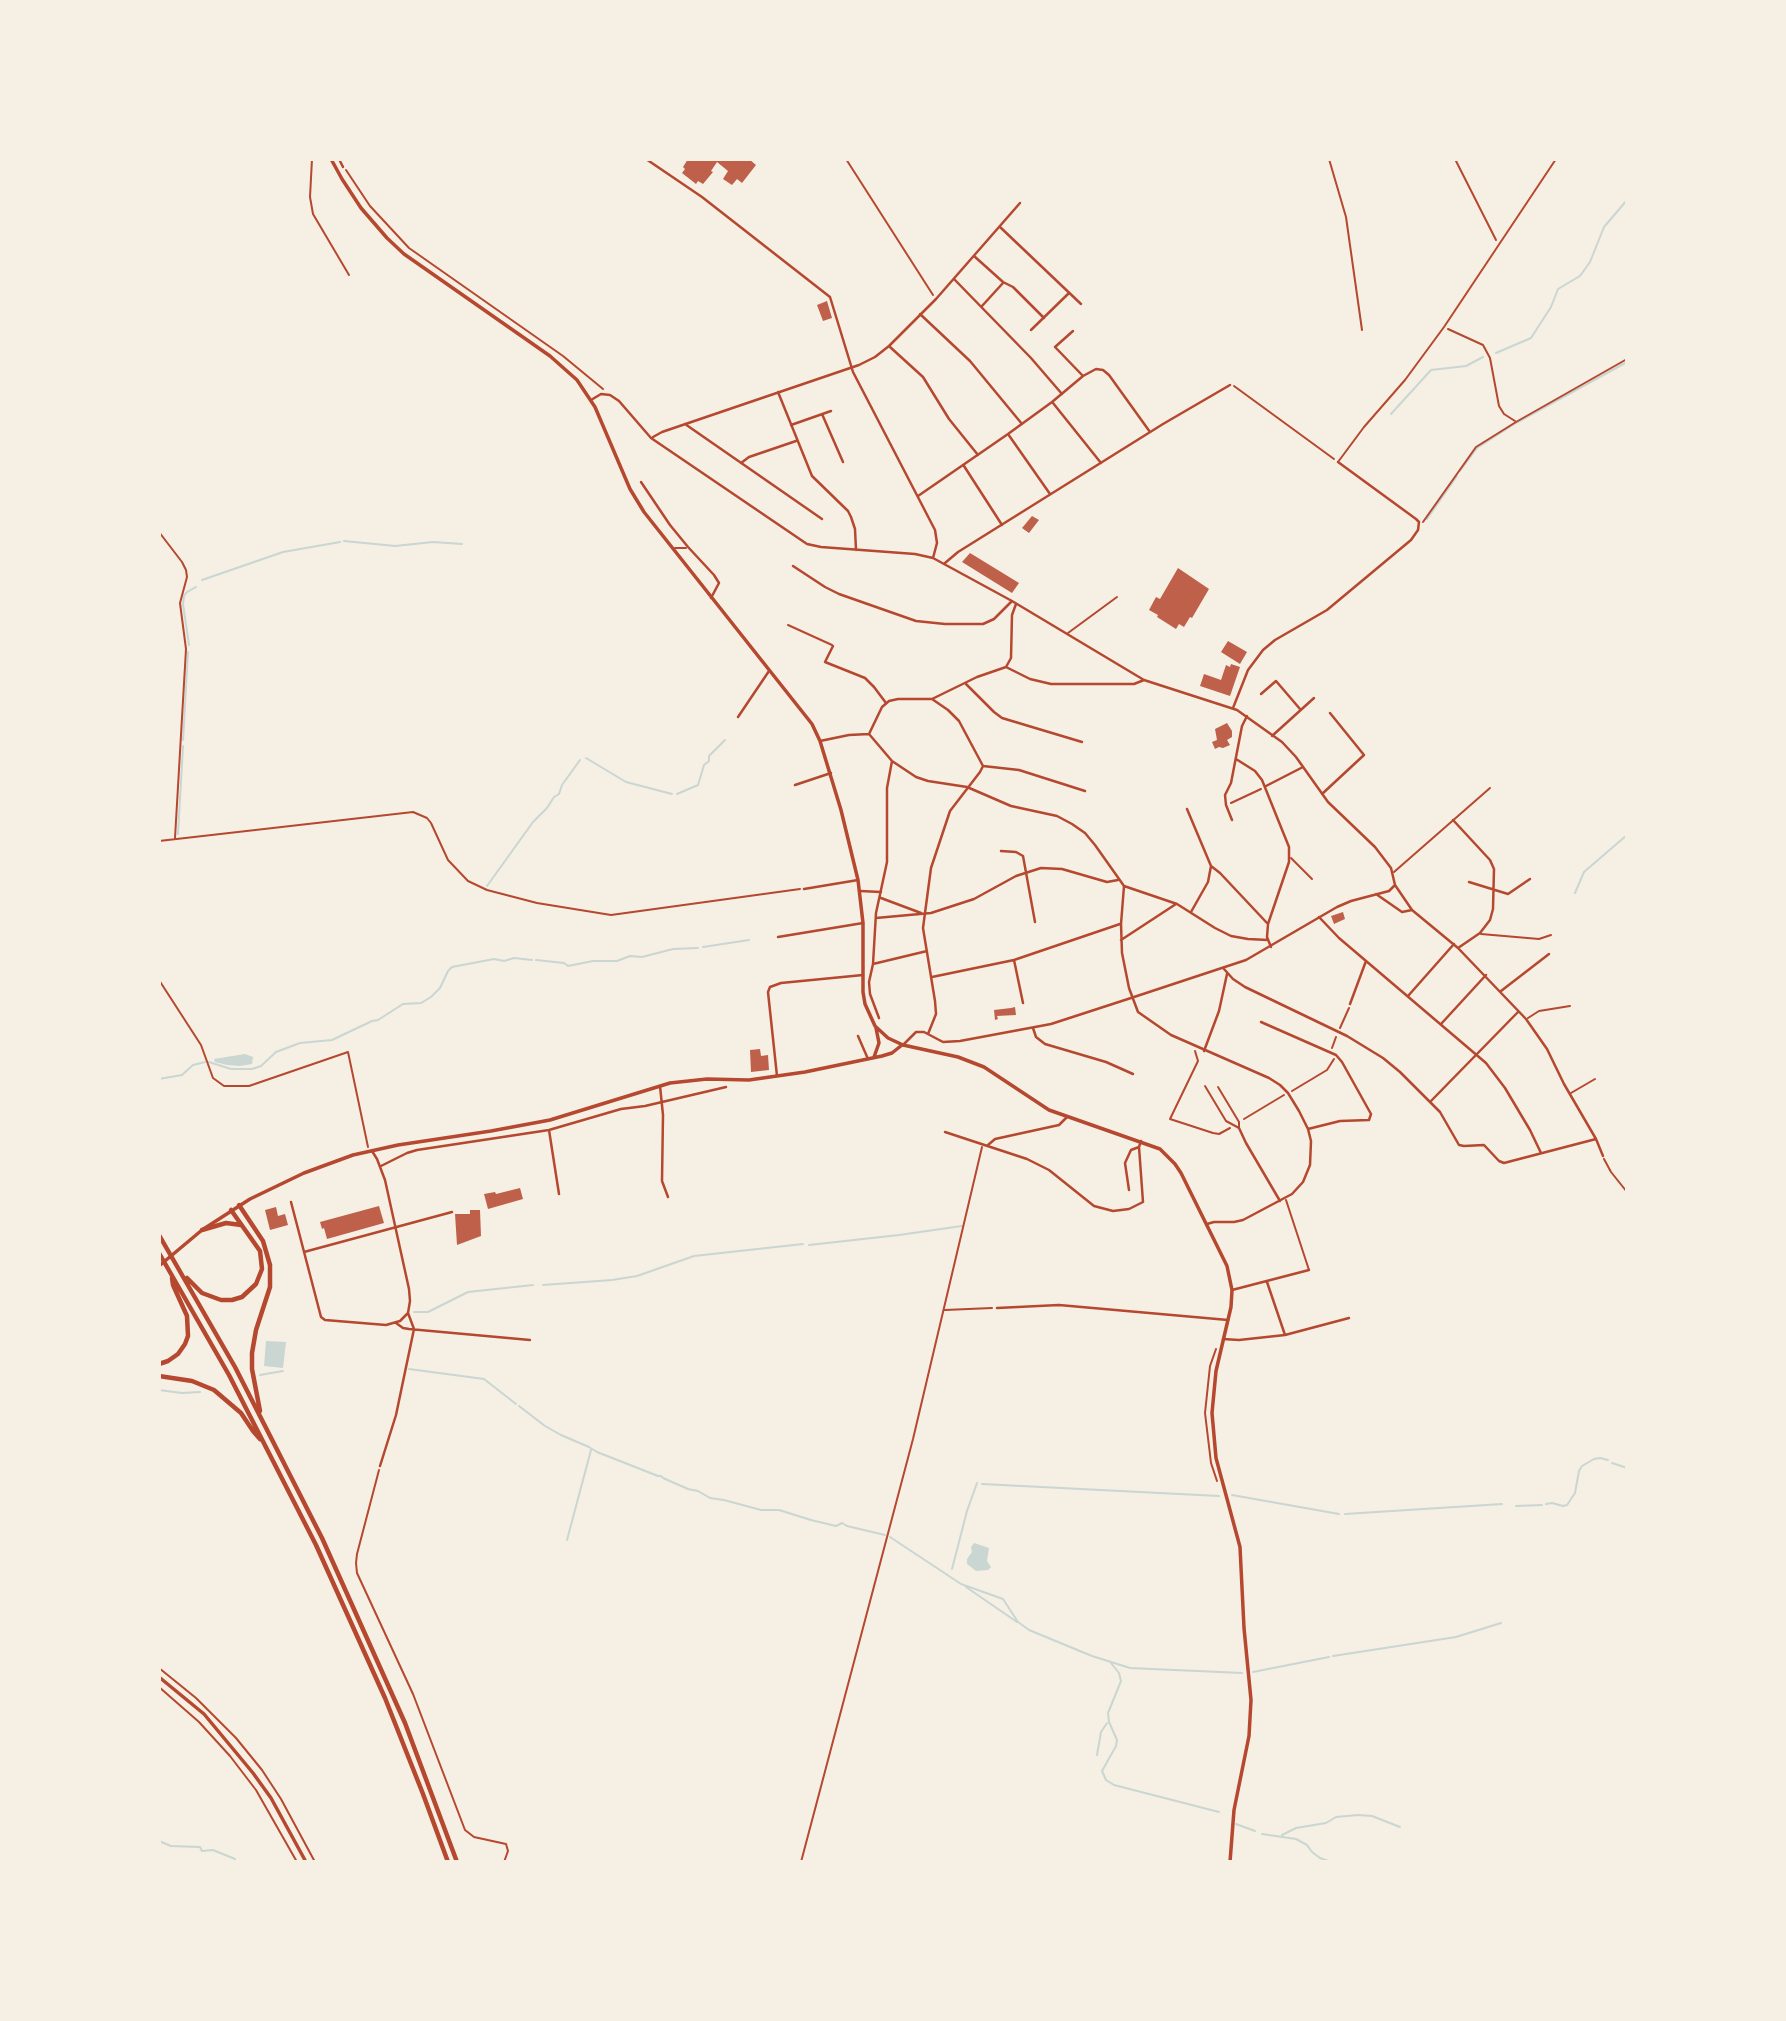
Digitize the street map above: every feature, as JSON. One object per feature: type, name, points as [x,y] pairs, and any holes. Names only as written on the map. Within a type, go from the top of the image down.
[{"type":"highway","points":[[239,1205],[261,1237],[270,1265],[270,1287],[256,1330],[252,1353],[261,1416]]},
{"type":"highway","points":[[183,1275],[202,1293],[216,1299],[232,1300],[249,1292],[261,1275],[262,1260],[258,1246],[232,1210]]},
{"type":"highway","points":[[202,1230],[226,1223],[242,1225]]},
{"type":"highway","points":[[159,1235],[261,1416],[322,1538],[416,1751],[457,1862]]},
{"type":"highway","points":[[159,1253],[219,1356],[316,1545],[385,1698],[448,1862]]},
{"type":"highway","points":[[159,1364],[178,1354],[188,1336],[187,1316],[173,1285],[171,1272]]},
{"type":"highway","points":[[159,1376],[191,1381],[214,1390],[241,1413],[265,1445]]},
{"type":"street","points":[[331,159],[356,202],[404,254],[550,356],[576,380],[591,400],[630,489],[645,512],[806,715],[820,741],[831,773],[858,880],[863,923],[865,1004],[879,1043],[874,1057]]},
{"type":"street","points":[[340,159],[343,167]]},
{"type":"street","points":[[646,159],[702,197],[830,297],[859,383],[936,534],[933,558]]},
{"type":"street","points":[[651,438],[868,362],[889,346],[936,299],[1020,203]]},
{"type":"street","points":[[1000,227],[1081,304]]},
{"type":"street","points":[[974,256],[1003,282],[1013,287],[1044,318]]},
{"type":"street","points":[[954,279],[1062,394]]},
{"type":"street","points":[[982,306],[1003,282]]},
{"type":"street","points":[[1031,330],[1069,293]]},
{"type":"street","points":[[920,314],[970,360],[1022,424]]},
{"type":"street","points":[[1073,331],[1055,347],[1083,376]]},
{"type":"street","points":[[889,346],[923,377],[949,419],[978,455]]},
{"type":"street","points":[[918,496],[1022,424],[1083,376],[1099,368],[1106,372],[1150,432]]},
{"type":"street","points":[[945,563],[958,552],[1150,432],[1230,385]]},
{"type":"street","points":[[778,392],[812,475],[848,511],[855,530],[856,550]]},
{"type":"street","points":[[591,400],[606,394],[619,401],[651,438],[802,541],[821,547],[915,554],[933,558],[1144,680],[1233,708],[1247,716],[1291,751],[1322,794],[1375,847],[1393,873],[1395,886],[1412,910],[1473,962],[1526,1019],[1547,1049],[1603,1156]]},
{"type":"street","points":[[1052,402],[1101,463]]},
{"type":"street","points":[[790,425],[831,411]]},
{"type":"street","points":[[822,414],[843,462]]},
{"type":"street","points":[[685,424],[822,519]]},
{"type":"street","points":[[1008,434],[1051,494]]},
{"type":"street","points":[[741,463],[749,457],[797,441]]},
{"type":"street","points":[[1233,708],[1248,670],[1263,650],[1275,640],[1327,610],[1411,540],[1418,530],[1419,522],[1416,519],[1338,462]]},
{"type":"street","points":[[964,465],[1002,525]]},
{"type":"street","points":[[641,482],[670,526],[719,583],[711,598]]},
{"type":"street","points":[[793,566],[839,594],[916,621],[983,624],[1014,603]]},
{"type":"street","points":[[869,734],[878,713],[886,704],[898,699],[932,699],[977,677],[1006,667],[1011,658],[1014,603]]},
{"type":"street","points":[[833,646],[825,663],[865,678],[886,704]]},
{"type":"street","points":[[1006,667],[1030,679],[1051,684],[1134,684],[1144,680]]},
{"type":"street","points":[[737,717],[769,671]]},
{"type":"street","points":[[1261,694],[1276,681],[1300,709]]},
{"type":"street","points":[[966,684],[1002,718],[1083,742]]},
{"type":"street","points":[[1272,736],[1314,698]]},
{"type":"street","points":[[932,699],[959,721],[983,766]]},
{"type":"street","points":[[1322,794],[1364,755],[1330,713]]},
{"type":"street","points":[[1232,820],[1225,795],[1231,783],[1242,726],[1247,716]]},
{"type":"street","points":[[820,741],[838,736],[869,734]]},
{"type":"street","points":[[869,734],[892,761],[921,780],[967,787],[1011,806],[1057,816],[1072,824],[1085,833],[1124,886],[1177,904],[1231,936],[1268,940]]},
{"type":"street","points":[[1236,759],[1255,772],[1265,787],[1286,839],[1290,858],[1268,925],[1271,947]]},
{"type":"street","points":[[879,1018],[869,988],[876,918],[887,862],[887,788],[892,761]]},
{"type":"street","points":[[928,1034],[936,1014],[923,928],[931,868],[950,811],[983,766]]},
{"type":"street","points":[[983,766],[1019,770],[1085,791]]},
{"type":"street","points":[[1265,787],[1303,767]]},
{"type":"street","points":[[795,785],[831,773]]},
{"type":"street","points":[[1186,810],[1211,866],[1208,882],[1191,912]]},
{"type":"street","points":[[1454,820],[1494,869],[1492,915],[1480,933],[1458,948]]},
{"type":"street","points":[[1001,851],[1021,854],[1035,922]]},
{"type":"street","points":[[1211,866],[1268,925]]},
{"type":"street","points":[[876,918],[924,915],[974,899],[1026,872],[1041,868],[1056,868],[1107,882],[1118,880]]},
{"type":"street","points":[[1469,882],[1508,894],[1530,879]]},
{"type":"street","points":[[804,888],[858,880]]},
{"type":"street","points":[[1124,886],[1121,940],[1135,1008],[1171,1035],[1280,1085],[1288,1093],[1308,1129],[1312,1147],[1310,1165],[1303,1182],[1286,1199],[1243,1220],[1207,1224]]},
{"type":"street","points":[[159,1266],[202,1230],[239,1205],[304,1173],[344,1158],[372,1150],[550,1120],[660,1086],[690,1080],[743,1081],[868,1059],[892,1053],[916,1032],[928,1034],[943,1042],[951,1042],[1033,1028],[1246,960],[1351,901],[1389,891],[1395,886]]},
{"type":"street","points":[[859,891],[881,892]]},
{"type":"street","points":[[1376,894],[1402,912],[1412,910]]},
{"type":"street","points":[[880,898],[924,915]]},
{"type":"street","points":[[1121,940],[1177,904]]},
{"type":"street","points":[[1319,917],[1332,932],[1491,1069],[1505,1088],[1541,1153]]},
{"type":"street","points":[[778,937],[863,923]]},
{"type":"street","points":[[932,977],[1014,960],[1121,923]]},
{"type":"street","points":[[1408,996],[1454,944]]},
{"type":"street","points":[[873,964],[927,951]]},
{"type":"street","points":[[1501,990],[1549,954]]},
{"type":"street","points":[[863,956],[873,956]]},
{"type":"street","points":[[1014,960],[1023,1003]]},
{"type":"street","points":[[1350,1004],[1366,961]]},
{"type":"street","points":[[1223,968],[1245,987],[1339,1031],[1391,1065],[1443,1117],[1459,1145],[1484,1145],[1501,1162],[1596,1139]]},
{"type":"street","points":[[1204,1051],[1219,1012],[1227,974]]},
{"type":"street","points":[[777,1076],[768,992],[770,987],[781,983],[863,975]]},
{"type":"street","points":[[1441,1025],[1486,975]]},
{"type":"street","points":[[1430,1102],[1519,1011]]},
{"type":"street","points":[[1261,1021],[1336,1055],[1371,1114],[1369,1120],[1340,1121],[1308,1129]]},
{"type":"street","points":[[875,1026],[888,1038],[903,1045],[974,1062],[1041,1105],[1067,1117],[1160,1149],[1175,1164],[1227,1266],[1232,1290],[1231,1307],[1216,1371],[1212,1422],[1216,1458],[1240,1547],[1251,1700],[1249,1736],[1237,1787],[1230,1862]]},
{"type":"street","points":[[1033,1028],[1036,1037],[1045,1044],[1107,1062],[1133,1074]]},
{"type":"street","points":[[858,1036],[868,1059]]},
{"type":"street","points":[[660,1086],[662,1175],[668,1197]]},
{"type":"street","points":[[381,1166],[417,1150],[549,1130],[621,1109],[726,1087]]},
{"type":"street","points":[[988,1144],[995,1139],[1059,1125],[1067,1117]]},
{"type":"street","points":[[1240,1128],[1280,1201]]},
{"type":"street","points":[[549,1130],[559,1194]]},
{"type":"street","points":[[945,1132],[1013,1153],[1040,1165],[1100,1209],[1121,1210],[1143,1202],[1139,1147],[1141,1141]]},
{"type":"street","points":[[1129,1190],[1125,1163],[1131,1150],[1139,1147]]},
{"type":"street","points":[[372,1150],[381,1166],[410,1294],[408,1313],[414,1329],[396,1415],[380,1466]]},
{"type":"street","points":[[291,1202],[320,1313],[325,1320],[386,1325],[396,1323],[408,1313]]},
{"type":"street","points":[[304,1252],[452,1212]]},
{"type":"street","points":[[1232,1290],[1309,1270]]},
{"type":"street","points":[[1267,1282],[1286,1335]]},
{"type":"street","points":[[997,1308],[1059,1305],[1228,1321]]},
{"type":"street","points":[[1223,1339],[1286,1335],[1349,1318]]},
{"type":"street","points":[[396,1323],[403,1328],[530,1340]]},
{"type":"street","points":[[159,1677],[204,1714],[253,1773],[271,1798],[306,1862]]},
{"type":"lane","points":[[1338,462],[1444,327],[1556,159]]},
{"type":"lane","points":[[670,546],[688,547]]},
{"type":"lane","points":[[1067,634],[1117,597]]},
{"type":"lane","points":[[788,625],[833,646]]},
{"type":"lane","points":[[1393,873],[1490,788]]},
{"type":"lane","points":[[1290,858],[1312,879]]},
{"type":"lane","points":[[1480,933],[1539,939],[1551,935]]},
{"type":"lane","points":[[1526,1019],[1539,1011],[1570,1006]]},
{"type":"lane","points":[[1570,1093],[1595,1079]]},
{"type":"lane","points":[[1205,1086],[1226,1121],[1240,1128],[1217,1087]]},
{"type":"lane","points":[[1286,1199],[1309,1270]]},
{"type":"path","points":[[312,159],[310,197],[313,214],[349,275]]},
{"type":"path","points":[[846,159],[936,299]]},
{"type":"path","points":[[1329,159],[1346,217],[1362,330]]},
{"type":"path","points":[[1455,159],[1499,244]]},
{"type":"path","points":[[343,167],[370,206],[409,248],[564,356],[597,383],[606,394]]},
{"type":"path","points":[[1444,327],[1483,345],[1490,358],[1499,405],[1504,414],[1516,422]]},
{"type":"path","points":[[1422,523],[1476,447],[1627,359]]},
{"type":"path","points":[[1230,385],[1338,462]]},
{"type":"path","points":[[159,532],[182,562],[187,577],[180,603],[186,649],[174,839]]},
{"type":"path","points":[[1226,805],[1265,787]]},
{"type":"path","points":[[159,841],[413,812],[427,818],[431,823],[448,860],[468,881],[487,890],[537,904],[611,915],[804,888]]},
{"type":"path","points":[[159,980],[201,1045],[213,1077],[224,1086],[249,1086],[348,1052],[368,1147],[372,1150]]},
{"type":"path","points":[[1346,1015],[1350,1004]]},
{"type":"path","points":[[1195,1047],[1198,1061],[1170,1119],[1219,1134],[1233,1126]]},
{"type":"path","points":[[801,1862],[914,1439],[983,1143]]},
{"type":"path","points":[[1603,1156],[1611,1172],[1627,1192]]},
{"type":"path","points":[[944,1310],[997,1308]]},
{"type":"path","points":[[1211,1463],[1219,1485]]},
{"type":"path","points":[[380,1466],[357,1554],[357,1573],[413,1694],[464,1830],[474,1837],[506,1844],[508,1847],[504,1862]]},
{"type":"path","points":[[159,1687],[199,1722],[230,1756],[256,1790],[297,1862]]},
{"type":"shaded area","points":[[245,1054],[253,1057],[252,1064],[227,1065],[215,1062],[214,1059]]},
{"type":"shaded area","points":[[266,1341],[286,1342],[283,1368],[264,1366]]},
{"type":"shaded area","points":[[974,1543],[989,1548],[987,1561],[991,1567],[988,1570],[976,1571],[967,1564]]},
{"type":"building","points":[[688,159],[749,159],[756,165],[742,183],[737,179],[732,185],[723,179],[728,171],[717,162],[703,184],[698,181],[696,184],[682,173]]},
{"type":"building","points":[[827,301],[832,318],[823,321],[817,305]]},
{"type":"building","points":[[1032,516],[1039,520],[1029,533],[1022,528]]},
{"type":"building","points":[[970,553],[1019,583],[1012,593],[962,562]]},
{"type":"building","points":[[1178,568],[1209,589],[1192,618],[1190,617],[1184,627],[1179,624],[1176,629],[1149,610],[1156,597],[1160,599]]},
{"type":"building","points":[[1228,641],[1247,652],[1240,664],[1221,652]]},
{"type":"building","points":[[1231,664],[1240,667],[1230,696],[1200,686],[1204,674],[1221,680],[1226,665],[1230,667]]},
{"type":"building","points":[[1227,723],[1232,731],[1232,737],[1227,740],[1230,745],[1215,749],[1212,742],[1217,740],[1215,729]]},
{"type":"building","points":[[1343,912],[1345,919],[1334,924],[1331,916]]},
{"type":"building","points":[[1015,1007],[1016,1015],[997,1016],[998,1019],[995,1020],[994,1010]]},
{"type":"building","points":[[760,1049],[761,1056],[768,1055],[769,1070],[751,1072],[750,1050]]},
{"type":"building","points":[[520,1188],[523,1199],[488,1209],[484,1194]]},
{"type":"building","points":[[379,1206],[384,1223],[327,1239],[320,1222]]},
{"type":"building","points":[[276,1207],[278,1216],[285,1214],[288,1225],[270,1230],[265,1210]]},
{"type":"building","points":[[470,1210],[480,1210],[481,1236],[457,1245],[455,1214],[470,1214]]},
{"type":"waterway","points":[[1496,353],[1531,338],[1551,307],[1558,289],[1580,276],[1590,262],[1604,227],[1627,200]]},
{"type":"waterway","points":[[1391,414],[1431,370],[1466,366],[1483,357]]},
{"type":"waterway","points":[[1460,471],[1477,448],[1516,423],[1627,362]]},
{"type":"waterway","points":[[1427,519],[1457,476]]},
{"type":"waterway","points":[[344,541],[395,546],[433,542],[462,544]]},
{"type":"waterway","points":[[202,580],[283,552],[340,542]]},
{"type":"waterway","points":[[189,645],[183,604],[187,592],[196,587]]},
{"type":"waterway","points":[[183,740],[188,652]]},
{"type":"waterway","points":[[677,794],[698,785],[709,756],[725,740]]},
{"type":"waterway","points":[[178,834],[183,746]]},
{"type":"waterway","points":[[586,758],[626,782],[672,794]]},
{"type":"waterway","points":[[487,886],[533,822],[559,794],[562,785],[580,760]]},
{"type":"waterway","points":[[1575,893],[1584,872],[1627,835]]},
{"type":"waterway","points":[[703,947],[749,940]]},
{"type":"waterway","points":[[536,960],[564,963],[568,966],[593,961],[617,961],[630,956],[642,957],[673,949],[698,948]]},
{"type":"waterway","points":[[209,1062],[231,1069],[252,1069],[261,1066],[276,1052],[300,1043],[332,1040],[378,1020],[403,1004],[421,1003],[440,988],[452,967],[494,959],[532,960]]},
{"type":"waterway","points":[[159,1079],[182,1075],[193,1065],[205,1062]]},
{"type":"waterway","points":[[809,1245],[962,1226]]},
{"type":"waterway","points":[[543,1285],[612,1280],[637,1276],[694,1256],[803,1244]]},
{"type":"waterway","points":[[414,1312],[428,1312],[468,1292],[533,1285]]},
{"type":"waterway","points":[[409,1369],[484,1379],[516,1404]]},
{"type":"waterway","points":[[260,1375],[283,1371]]},
{"type":"waterway","points":[[159,1390],[200,1392]]},
{"type":"waterway","points":[[519,1406],[561,1435],[710,1498],[761,1510],[779,1510],[836,1526],[842,1523],[885,1535]]},
{"type":"waterway","points":[[567,1540],[591,1450]]},
{"type":"waterway","points":[[1546,1504],[1567,1505],[1575,1493],[1582,1466],[1594,1459],[1608,1460]]},
{"type":"waterway","points":[[1612,1463],[1627,1468]]},
{"type":"waterway","points":[[952,1569],[977,1483]]},
{"type":"waterway","points":[[982,1484],[1219,1496]]},
{"type":"waterway","points":[[1232,1495],[1339,1514]]},
{"type":"waterway","points":[[1345,1514],[1502,1504]]},
{"type":"waterway","points":[[1516,1506],[1542,1505]]},
{"type":"waterway","points":[[890,1537],[961,1584],[1003,1599],[1018,1622],[1029,1630],[1092,1656],[1130,1668],[1242,1673]]},
{"type":"waterway","points":[[966,1587],[1017,1622]]},
{"type":"waterway","points":[[1333,1656],[1456,1637],[1501,1623]]},
{"type":"waterway","points":[[1253,1672],[1329,1657]]},
{"type":"waterway","points":[[1111,1663],[1119,1673],[1121,1681],[1108,1713],[1117,1740],[1102,1771],[1106,1780],[1114,1785],[1219,1812]]},
{"type":"waterway","points":[[1097,1755],[1101,1732],[1107,1723]]},
{"type":"waterway","points":[[1282,1835],[1296,1828],[1326,1823],[1336,1817],[1358,1815],[1372,1816],[1400,1827]]},
{"type":"waterway","points":[[1236,1824],[1255,1831]]},
{"type":"waterway","points":[[1262,1834],[1296,1839],[1307,1845],[1320,1858],[1331,1862]]},
{"type":"waterway","points":[[159,1841],[171,1846],[213,1850],[235,1859]]}]
